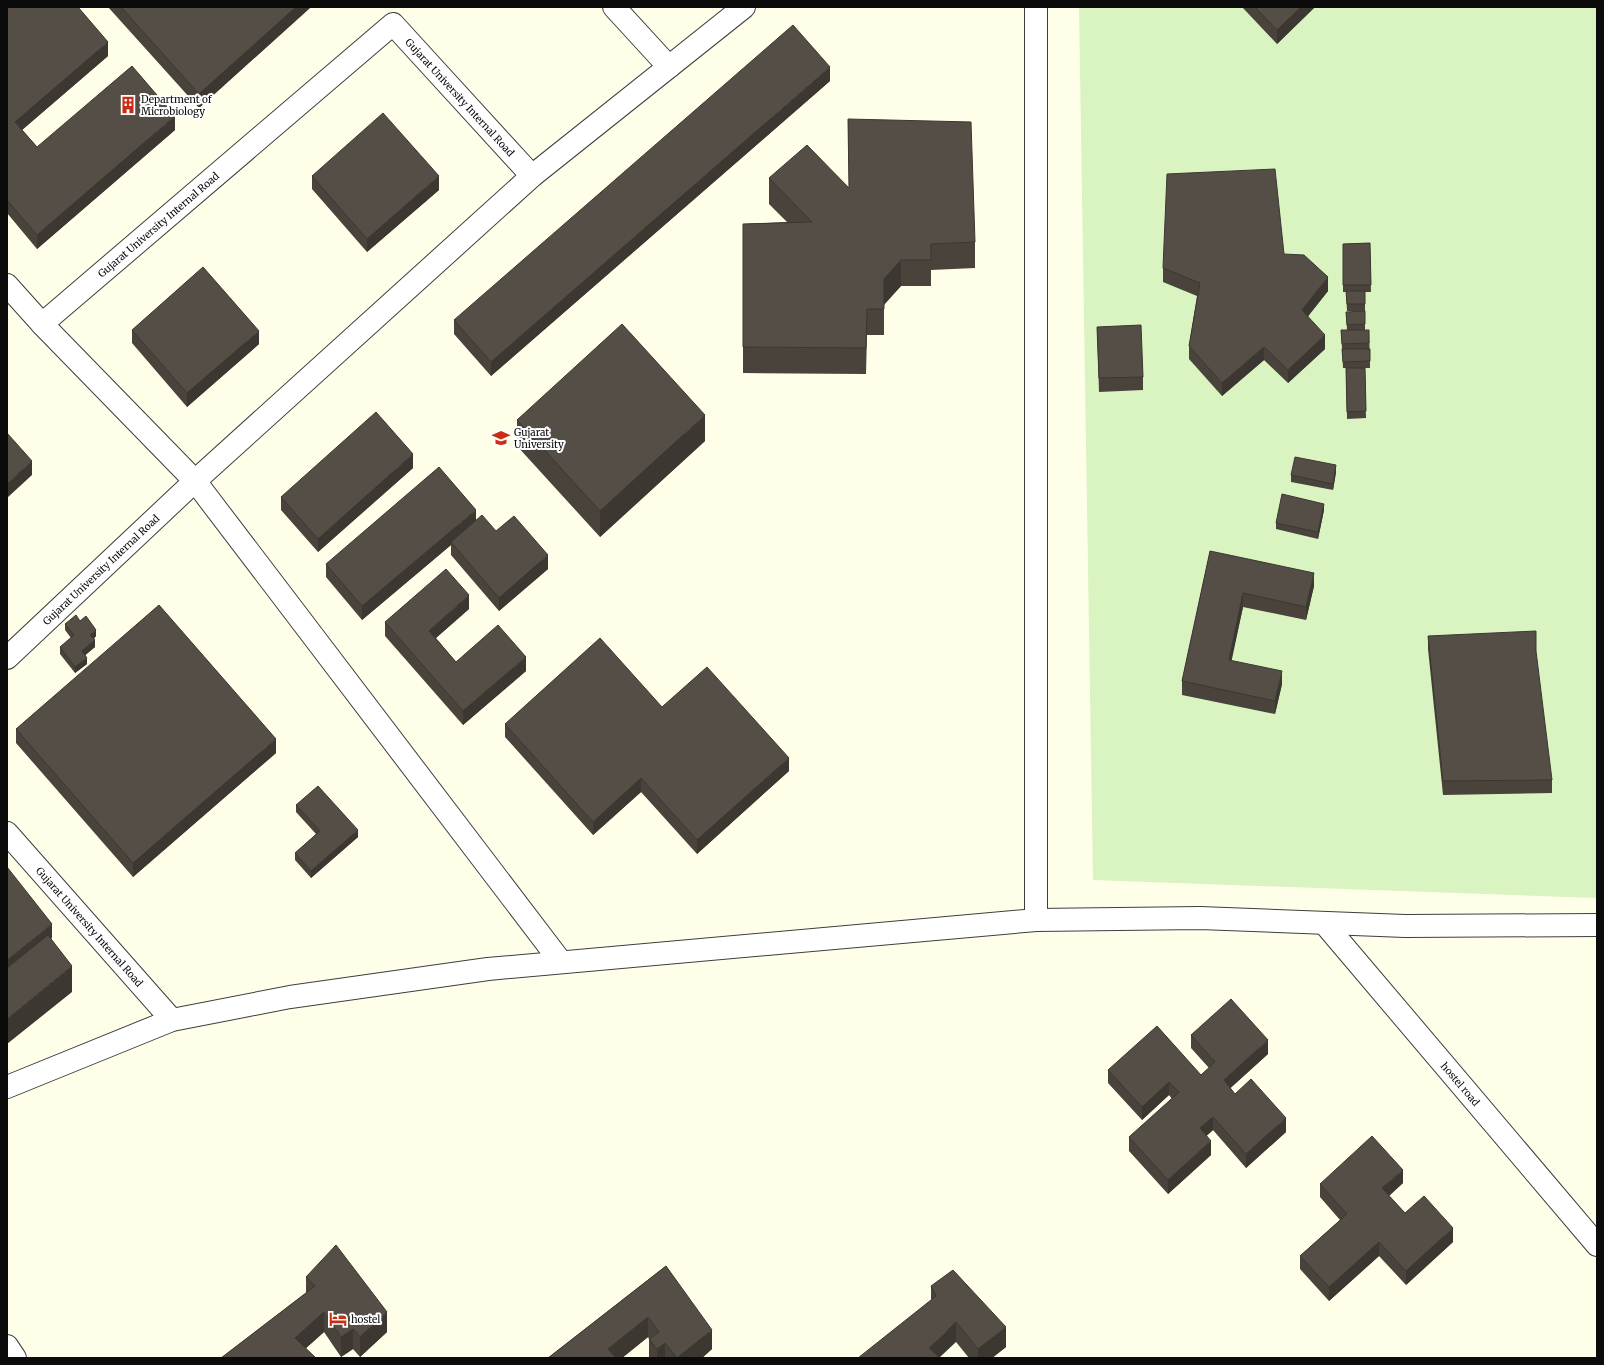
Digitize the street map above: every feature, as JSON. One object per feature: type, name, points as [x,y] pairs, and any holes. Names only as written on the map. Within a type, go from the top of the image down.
[{"type":"street","points":[[614,7],[669,67]]},
{"type":"street","points":[[532,176],[744,7]]},
{"type":"street","points":[[1036,7],[1036,920]]},
{"type":"street","name":"Gujarat University Internal Road","points":[[7,658],[195,481],[532,176],[393,24],[42,324]]},
{"type":"street","points":[[7,285],[42,324],[195,481],[561,962]]},
{"type":"street","name":"Gujarat University Internal Road","points":[[7,833],[172,1020]]},
{"type":"street","points":[[7,1087],[172,1020],[290,997],[488,969],[1036,920],[1200,918],[1405,926],[1597,925]]},
{"type":"street","name":"hostel road","points":[[1324,923],[1597,1245]]},
{"type":"street","points":[[7,1346],[15,1358]]},
{"type":"green space","points":[[1079,7],[1597,7],[1597,898],[1093,880]]},
{"type":"building","name":"Department of Microbiology","points":[[7,7],[78,7],[108,42],[15,122],[37,147],[132,66],[175,116],[37,235],[7,200]]},
{"type":"building","points":[[121,7],[296,7],[199,94]]},
{"type":"building","points":[[1255,7],[1301,7],[1277,30]]},
{"type":"building","points":[[793,25],[830,67],[491,362],[454,320]]},
{"type":"building","points":[[383,113],[439,176],[367,239],[312,176]]},
{"type":"building","points":[[848,119],[971,122],[975,242],[931,244],[931,260],[901,260],[884,279],[884,309],[867,309],[866,348],[743,347],[743,224],[812,222],[769,178],[807,145],[849,188]]},
{"type":"building","points":[[1275,169],[1284,254],[1304,255],[1328,277],[1302,310],[1325,335],[1288,370],[1264,347],[1222,383],[1189,346],[1200,283],[1163,268],[1167,174]]},
{"type":"building","points":[[1370,243],[1371,285],[1343,285],[1343,244]]},
{"type":"building","points":[[203,267],[259,331],[187,393],[132,330]]},
{"type":"building","points":[[1346,291],[1365,291],[1365,304],[1347,304]]},
{"type":"building","points":[[1365,311],[1365,324],[1347,325],[1346,312]]},
{"type":"building","points":[[622,324],[705,415],[600,511],[517,420]]},
{"type":"building","points":[[1141,325],[1143,377],[1099,378],[1097,327]]},
{"type":"building","points":[[1341,330],[1369,330],[1369,343],[1342,344]]},
{"type":"building","points":[[1342,349],[1370,349],[1370,361],[1343,362]]},
{"type":"building","points":[[1346,368],[1365,368],[1366,411],[1347,412]]},
{"type":"building","points":[[376,412],[413,454],[318,539],[281,497]]},
{"type":"building","points":[[7,433],[32,461],[7,484]]},
{"type":"building","points":[[1295,457],[1336,465],[1333,484],[1291,475]]},
{"type":"building","points":[[439,467],[476,510],[362,606],[326,564]]},
{"type":"building","points":[[1282,494],[1324,504],[1318,532],[1276,523]]},
{"type":"building","points":[[482,515],[496,531],[514,516],[548,555],[499,598],[451,542]]},
{"type":"building","points":[[1210,551],[1314,573],[1306,607],[1243,593],[1229,660],[1282,671],[1275,701],[1182,681]]},
{"type":"building","points":[[446,569],[469,595],[429,631],[456,662],[498,625],[526,657],[463,711],[385,622]]},
{"type":"building","points":[[159,605],[276,739],[133,863],[16,729]]},
{"type":"building","points":[[76,615],[80,621],[86,616],[96,630],[90,635],[95,640],[82,651],[87,658],[75,667],[60,647],[74,635],[65,624]]},
{"type":"building","points":[[1536,631],[1536,651],[1552,780],[1443,781],[1428,636]]},
{"type":"building","points":[[600,638],[662,707],[707,667],[789,758],[697,840],[641,778],[593,822],[505,724]]},
{"type":"building","points":[[318,786],[358,830],[311,871],[295,853],[320,831],[296,805]]},
{"type":"building","points":[[7,867],[52,924],[7,960]]},
{"type":"building","points":[[48,935],[72,966],[7,1019],[7,968]]},
{"type":"building","points":[[1231,999],[1268,1040],[1224,1080],[1235,1094],[1251,1079],[1286,1118],[1246,1154],[1213,1117],[1200,1128],[1211,1141],[1168,1180],[1129,1137],[1179,1092],[1169,1082],[1142,1107],[1108,1070],[1157,1026],[1201,1075],[1215,1062],[1191,1035]]},
{"type":"building","points":[[1372,1136],[1403,1170],[1382,1188],[1405,1213],[1424,1196],[1453,1228],[1406,1271],[1379,1242],[1329,1287],[1300,1256],[1347,1214],[1320,1184]]},
{"type":"building","points":[[336,1245],[387,1312],[360,1337],[353,1329],[341,1337],[324,1312],[295,1338],[316,1358],[221,1358],[315,1286],[306,1277]]},
{"type":"building","points":[[666,1266],[712,1330],[677,1358],[665,1343],[657,1349],[649,1339],[659,1332],[648,1317],[608,1349],[616,1358],[548,1358]]},
{"type":"building","points":[[953,1270],[1006,1327],[978,1349],[956,1322],[929,1348],[940,1358],[858,1358],[936,1296],[931,1286]]},
{"type":"place","name":"Department of Microbiology","points":[[128,105]]},
{"type":"place","name":"Gujarat University","points":[[501,438]]},
{"type":"place","name":"hostel","points":[[338,1319]]}]
